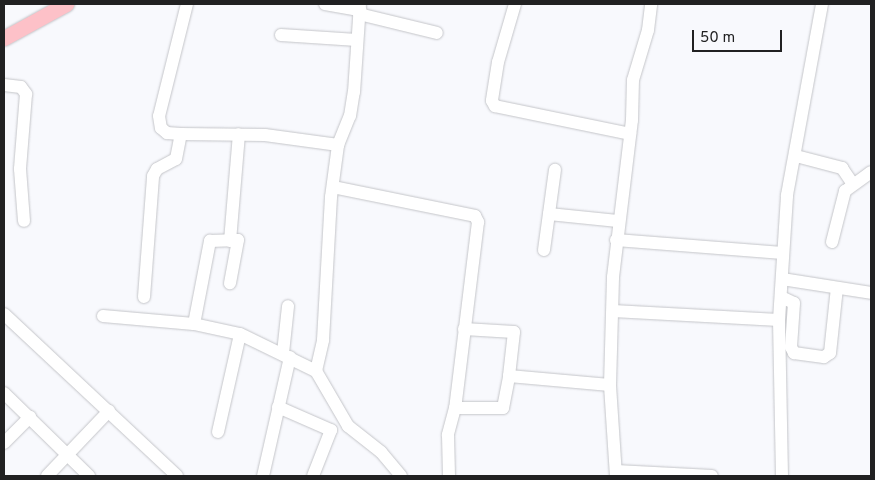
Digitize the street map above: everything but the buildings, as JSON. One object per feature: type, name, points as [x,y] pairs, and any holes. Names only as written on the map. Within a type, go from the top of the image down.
[{"type":"main road","points":[[4,38],[66,4]]},
{"type":"street","points":[[187,4],[158,119],[159,126],[167,133],[239,134],[338,145]]},
{"type":"street","points":[[325,4],[360,9],[437,33]]},
{"type":"street","points":[[514,4],[498,62],[492,101],[495,106],[630,134]]},
{"type":"street","points":[[651,4],[648,30],[633,80],[630,134],[616,240],[610,385],[616,474],[712,476]]},
{"type":"street","points":[[782,476],[779,320],[787,194],[796,156],[822,4]]},
{"type":"street","points":[[316,371],[323,340],[333,188],[338,145],[350,116],[360,9]]},
{"type":"street","points":[[281,35],[357,40]]},
{"type":"street","points":[[4,85],[21,87],[26,94],[20,170],[24,220]]},
{"type":"street","points":[[144,297],[153,176],[156,168],[176,159],[180,134]]},
{"type":"street","points":[[230,241],[239,134]]},
{"type":"street","points":[[796,156],[842,168],[852,183]]},
{"type":"street","points":[[544,250],[555,170]]},
{"type":"street","points":[[832,242],[842,197],[852,183],[871,172]]},
{"type":"street","points":[[333,188],[475,216],[478,222],[455,408],[448,436],[449,476]]},
{"type":"street","points":[[549,214],[618,222]]},
{"type":"street","points":[[194,324],[208,242],[238,240],[230,283]]},
{"type":"street","points":[[616,240],[782,253]]},
{"type":"street","points":[[782,278],[871,294]]},
{"type":"street","points":[[781,296],[794,303],[791,347],[794,353],[824,357],[830,353],[837,288]]},
{"type":"street","points":[[263,476],[278,407],[286,355],[288,306]]},
{"type":"street","points":[[613,311],[779,320]]},
{"type":"street","points":[[4,314],[177,476]]},
{"type":"street","points":[[103,316],[194,324],[240,334],[316,371],[348,426],[381,452],[401,476]]},
{"type":"street","points":[[455,408],[503,408],[514,332],[464,329]]},
{"type":"street","points":[[218,432],[240,334]]},
{"type":"street","points":[[509,376],[610,385]]},
{"type":"street","points":[[4,393],[30,416],[89,476]]},
{"type":"street","points":[[278,407],[331,430],[313,476]]},
{"type":"street","points":[[47,476],[109,411]]},
{"type":"street","points":[[4,443],[30,416]]}]
